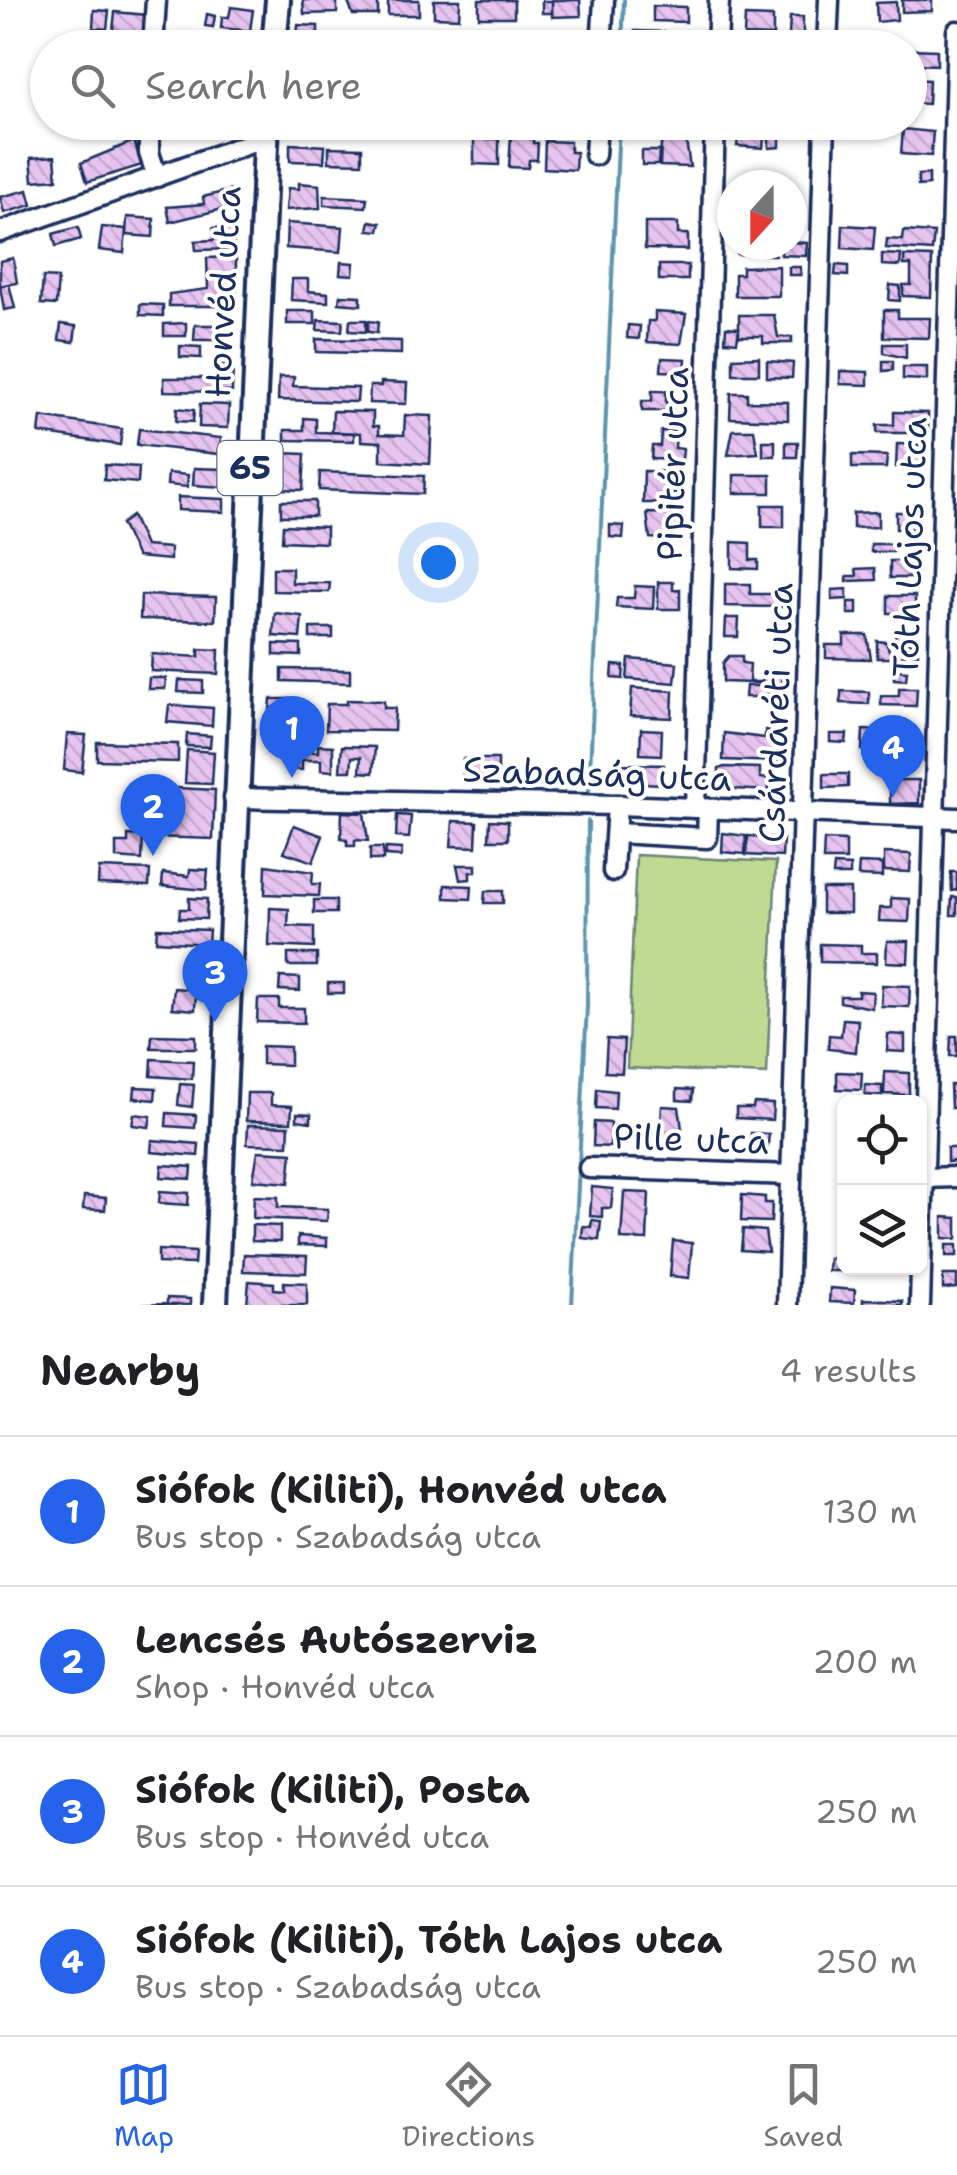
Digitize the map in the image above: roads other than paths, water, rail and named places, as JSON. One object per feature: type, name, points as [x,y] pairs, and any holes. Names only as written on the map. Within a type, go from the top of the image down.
[{"type":"main road","points":[[276,30],[278,0]]},
{"type":"main road","name":"Honvéd utca","points":[[215,1305],[266,140]]},
{"type":"street","points":[[155,30],[156,0]]},
{"type":"street","points":[[603,30],[604,0]]},
{"type":"street","points":[[718,30],[719,0]]},
{"type":"street","points":[[828,30],[829,0]]},
{"type":"street","name":"Tóth Lajos utca","points":[[927,1095],[951,455],[957,30]]},
{"type":"street","points":[[149,140],[157,177]]},
{"type":"street","points":[[0,232],[157,177],[243,140]]},
{"type":"street","points":[[594,155],[595,140]]},
{"type":"street","name":"Pipitér utca","points":[[702,808],[715,140]]},
{"type":"street","name":"Csárdaréti utca","points":[[788,1305],[825,140]]},
{"type":"street","name":"Szabadság utca","points":[[234,798],[617,805],[957,818]]},
{"type":"street","points":[[614,871],[617,805]]},
{"type":"street","points":[[616,833],[706,838],[702,808]]},
{"type":"street","name":"Pille utca","points":[[589,1168],[791,1175]]},
{"type":"street","points":[[927,1178],[957,1177]]},
{"type":"street","name":"Tóth Lajos utca","points":[[920,1305],[924,1185]]},
{"type":"waterway","points":[[623,30],[624,0]]},
{"type":"waterway","points":[[589,793],[618,140]]},
{"type":"waterway","points":[[572,1305],[587,1006],[588,821]]},
{"type":"place","name":"Siófok (Kiliti), Honvéd utca","points":[[292,778]]},
{"type":"place","name":"Siófok (Kiliti), Tóth Lajos utca","points":[[893,797]]},
{"type":"place","name":"Lencsés Autószerviz","points":[[153,856]]},
{"type":"place","name":"Siófok (Kiliti), Posta","points":[[215,1022]]}]
